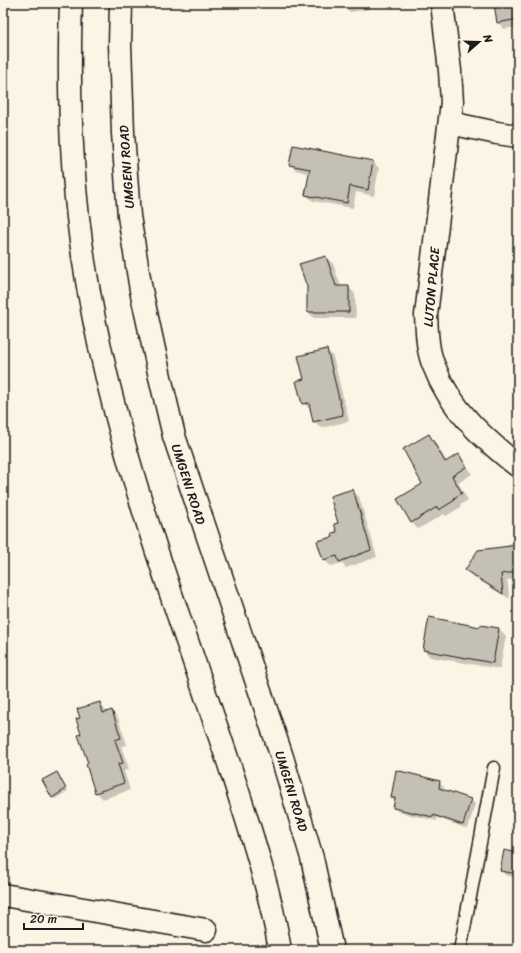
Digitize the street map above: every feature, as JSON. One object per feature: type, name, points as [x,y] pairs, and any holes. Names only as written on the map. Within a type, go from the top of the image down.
[{"type":"main road","points":[[71,3],[70,44],[76,187],[84,261],[100,350],[122,437],[157,552],[244,810],[263,877],[280,950]]},
{"type":"main road","name":"UMGENI ROAD","points":[[122,3],[120,44],[123,125],[129,216],[141,290],[160,377],[174,436],[282,757],[312,858],[332,950]]},
{"type":"main road","name":"LUTON PLACE","points":[[442,3],[452,102],[426,315],[427,341],[433,366],[445,389],[465,420],[518,466]]},
{"type":"main road","points":[[450,123],[497,134],[518,136]]},
{"type":"main road","points":[[3,895],[206,930]]},
{"type":"lane","points":[[460,950],[494,768]]},
{"type":"building","points":[[494,3],[518,3],[518,19],[497,23]]},
{"type":"building","points":[[293,145],[373,161],[368,190],[350,186],[347,203],[305,195],[310,169],[289,165]]},
{"type":"building","points":[[326,256],[336,286],[349,286],[349,312],[307,312],[307,287],[299,264]]},
{"type":"building","points":[[327,349],[343,415],[313,422],[309,403],[302,404],[296,381],[304,379],[298,356]]},
{"type":"building","points":[[429,434],[445,462],[459,454],[466,467],[452,476],[462,493],[454,498],[455,500],[439,510],[437,507],[411,523],[397,499],[422,484],[403,449]]},
{"type":"building","points":[[353,489],[371,550],[339,562],[337,556],[323,560],[317,541],[333,537],[332,533],[337,532],[334,524],[338,523],[330,496]]},
{"type":"building","points":[[518,545],[518,572],[501,574],[503,594],[465,570],[478,550]]},
{"type":"building","points":[[429,617],[480,627],[480,625],[499,628],[493,663],[423,650]]},
{"type":"building","points":[[100,702],[103,713],[112,710],[121,738],[115,740],[123,763],[118,764],[124,783],[95,793],[86,764],[88,763],[78,735],[81,734],[76,719],[80,718],[77,709]]},
{"type":"building","points":[[396,770],[440,781],[439,788],[471,799],[463,825],[433,815],[433,817],[393,808],[395,798],[391,798]]},
{"type":"building","points":[[57,772],[66,789],[52,798],[42,780]]},
{"type":"building","points":[[504,850],[518,853],[518,874],[500,871]]}]
